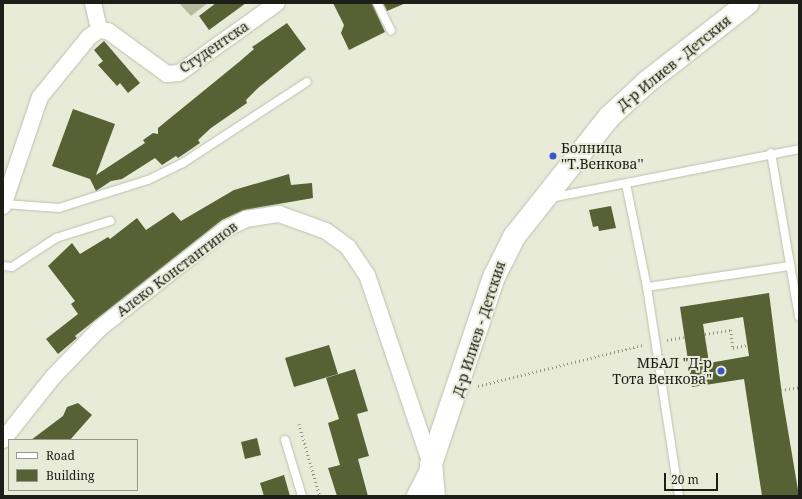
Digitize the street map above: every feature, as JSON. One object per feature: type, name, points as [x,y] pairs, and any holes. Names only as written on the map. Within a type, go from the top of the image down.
[{"type":"street","points":[[3,205],[40,97],[99,30],[93,3]]},
{"type":"street","name":"Студентска","points":[[99,30],[108,31],[167,74],[179,73],[277,3]]},
{"type":"street","name":"Д-р Илиев - Детския","points":[[431,464],[458,391],[504,252],[609,117],[647,82],[748,3]]},
{"type":"street","name":"Алеко Константинов","points":[[3,440],[58,371],[100,328],[226,229],[246,219],[279,214],[326,231],[348,247],[367,275],[431,464],[434,496]]},
{"type":"street","points":[[415,496],[431,464]]},
{"type":"lane","points":[[377,3],[391,31]]},
{"type":"lane","points":[[3,205],[59,208],[148,180],[183,163],[307,82]]},
{"type":"lane","points":[[545,199],[626,184],[771,153],[799,150]]},
{"type":"lane","points":[[771,153],[799,317]]},
{"type":"lane","points":[[626,184],[647,287],[679,496]]},
{"type":"lane","points":[[3,266],[12,267],[56,238],[110,221]]},
{"type":"lane","points":[[647,287],[790,266]]},
{"type":"lane","points":[[285,440],[302,496]]},
{"type":"path","points":[[705,334],[731,330],[733,348],[747,345]]},
{"type":"path","points":[[458,391],[655,342],[684,337]]},
{"type":"path","points":[[781,390],[799,387]]},
{"type":"path","points":[[299,424],[320,496]]},
{"type":"green space","points":[[179,3],[208,3],[191,16]]},
{"type":"building","points":[[216,3],[246,3],[209,30],[199,16]]},
{"type":"building","points":[[333,3],[372,3],[385,32],[349,50],[341,33],[344,25]]},
{"type":"building","points":[[383,3],[406,3],[387,11]]},
{"type":"building","points":[[287,23],[306,49],[258,88],[246,100],[247,103],[211,128],[198,140],[200,143],[178,158],[176,156],[162,165],[155,158],[122,179],[111,181],[96,191],[90,179],[52,166],[73,109],[115,124],[96,175],[145,143],[143,140],[153,133],[158,134],[158,128],[239,62],[254,49],[252,47]]},
{"type":"building","points":[[104,41],[140,83],[128,93],[120,83],[117,86],[98,65],[103,61],[94,50]]},
{"type":"building","points":[[289,174],[291,185],[312,183],[313,198],[244,210],[222,220],[75,336],[77,338],[58,354],[46,339],[78,314],[71,304],[75,301],[48,266],[72,243],[80,254],[108,237],[110,239],[137,218],[146,230],[173,212],[181,221],[234,190]]},
{"type":"building","points":[[611,206],[616,228],[599,231],[598,226],[593,227],[589,210]]},
{"type":"building","points":[[769,293],[782,395],[799,496],[762,496],[744,379],[692,387],[680,307]],"holes":[[[743,317],[749,356],[709,363],[703,324]]]},
{"type":"building","points":[[329,345],[338,374],[294,387],[285,358]]},
{"type":"building","points":[[355,369],[368,411],[357,414],[369,456],[358,459],[368,496],[337,496],[328,468],[340,465],[328,423],[339,419],[326,378]]},
{"type":"building","points":[[78,403],[92,415],[71,439],[32,439],[63,416],[67,407]]},
{"type":"building","points":[[257,438],[261,455],[245,459],[241,442]]},
{"type":"building","points":[[284,475],[290,496],[264,496],[260,483]]},
{"type":"place","name":"Болница ''Т.Венкова''","points":[[553,156]]},
{"type":"place","name":"МБАЛ \"Д-р Тота Венкова\"","points":[[721,371]]}]
